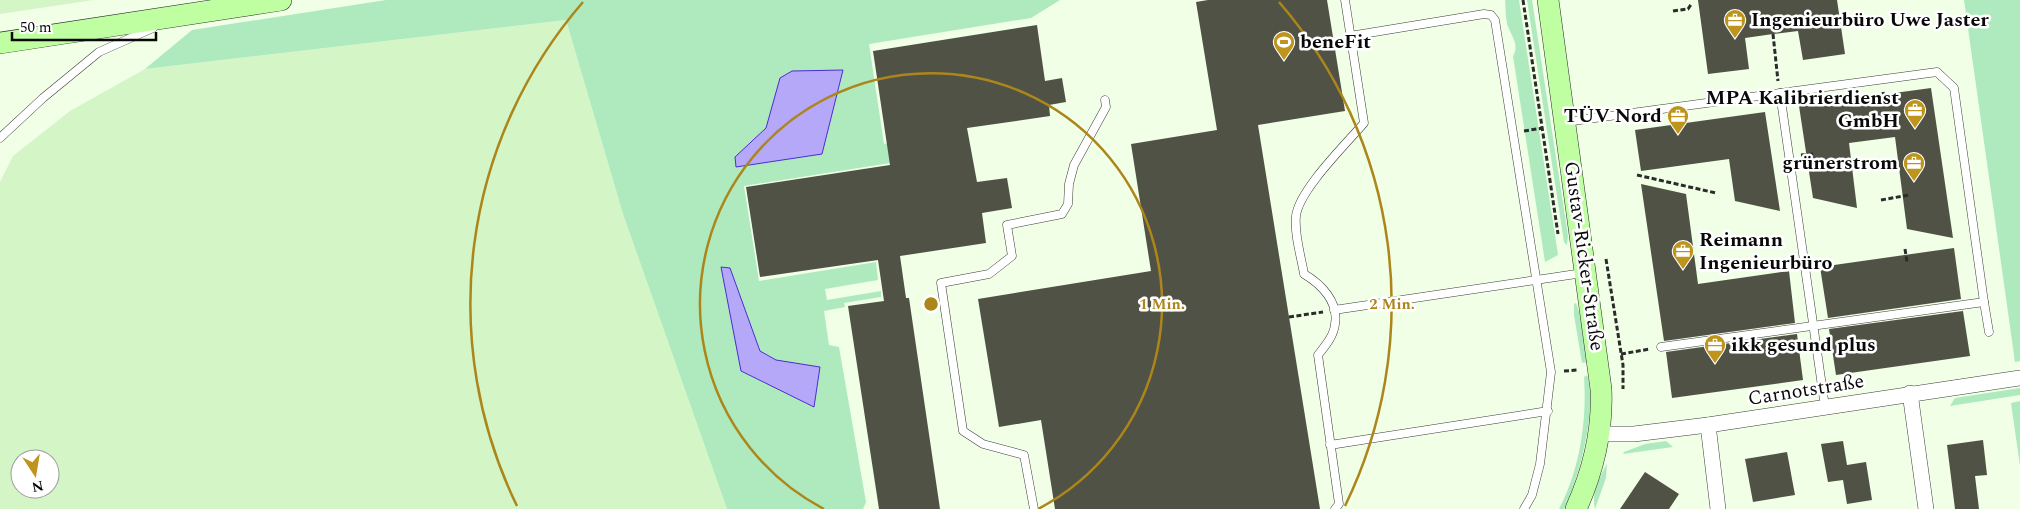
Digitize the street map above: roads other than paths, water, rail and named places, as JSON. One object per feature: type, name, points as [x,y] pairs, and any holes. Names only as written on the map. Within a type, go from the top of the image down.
[{"type":"street","points":[[0,43],[281,0]]},
{"type":"street","name":"Gustav-Ricker-Straße","points":[[1548,0],[1600,380],[1599,434],[1592,467],[1576,509]]},
{"type":"street","name":"Carnotstraße","points":[[1599,434],[1634,434],[1708,425],[2020,378]]},
{"type":"street","points":[[1910,394],[1926,509]]},
{"type":"street","points":[[1708,425],[1718,509]]},
{"type":"lane","points":[[1335,509],[1339,504],[1318,355],[1326,345],[1336,323],[1331,299],[1324,288],[1304,274],[1296,219],[1298,207],[1313,184],[1364,123],[1345,0]]},
{"type":"lane","points":[[1350,36],[1484,14],[1493,16],[1496,22],[1551,372],[1548,411],[1540,464],[1532,496],[1524,509]]},
{"type":"lane","points":[[0,138],[43,98],[98,52],[180,16]]},
{"type":"lane","points":[[1565,122],[1937,72],[1954,88],[1989,332]]},
{"type":"lane","points":[[1780,93],[1825,407]]},
{"type":"lane","points":[[1034,509],[1024,455],[982,444],[963,431],[944,317],[941,282],[990,274],[1012,256],[1007,225],[1062,214],[1068,204],[1069,184],[1074,165],[1106,107],[1106,100]]},
{"type":"lane","points":[[1334,310],[1585,272]]},
{"type":"lane","points":[[1661,347],[1984,302]]},
{"type":"lane","points":[[1330,446],[1548,411]]},
{"type":"place","name":"Ingenieurbüro Uwe Jaster","points":[[1735,39]]},
{"type":"place","name":"beneFit","points":[[1284,61]]},
{"type":"place","name":"MPA Kalibrierdienst GmbH","points":[[1915,129]]},
{"type":"place","name":"TÜV Nord","points":[[1678,135]]},
{"type":"place","name":"grünerstrom","points":[[1914,182]]},
{"type":"place","name":"Reimann Ingenieurbüro","points":[[1683,270]]},
{"type":"place","name":"ikk gesund plus","points":[[1715,364]]}]
